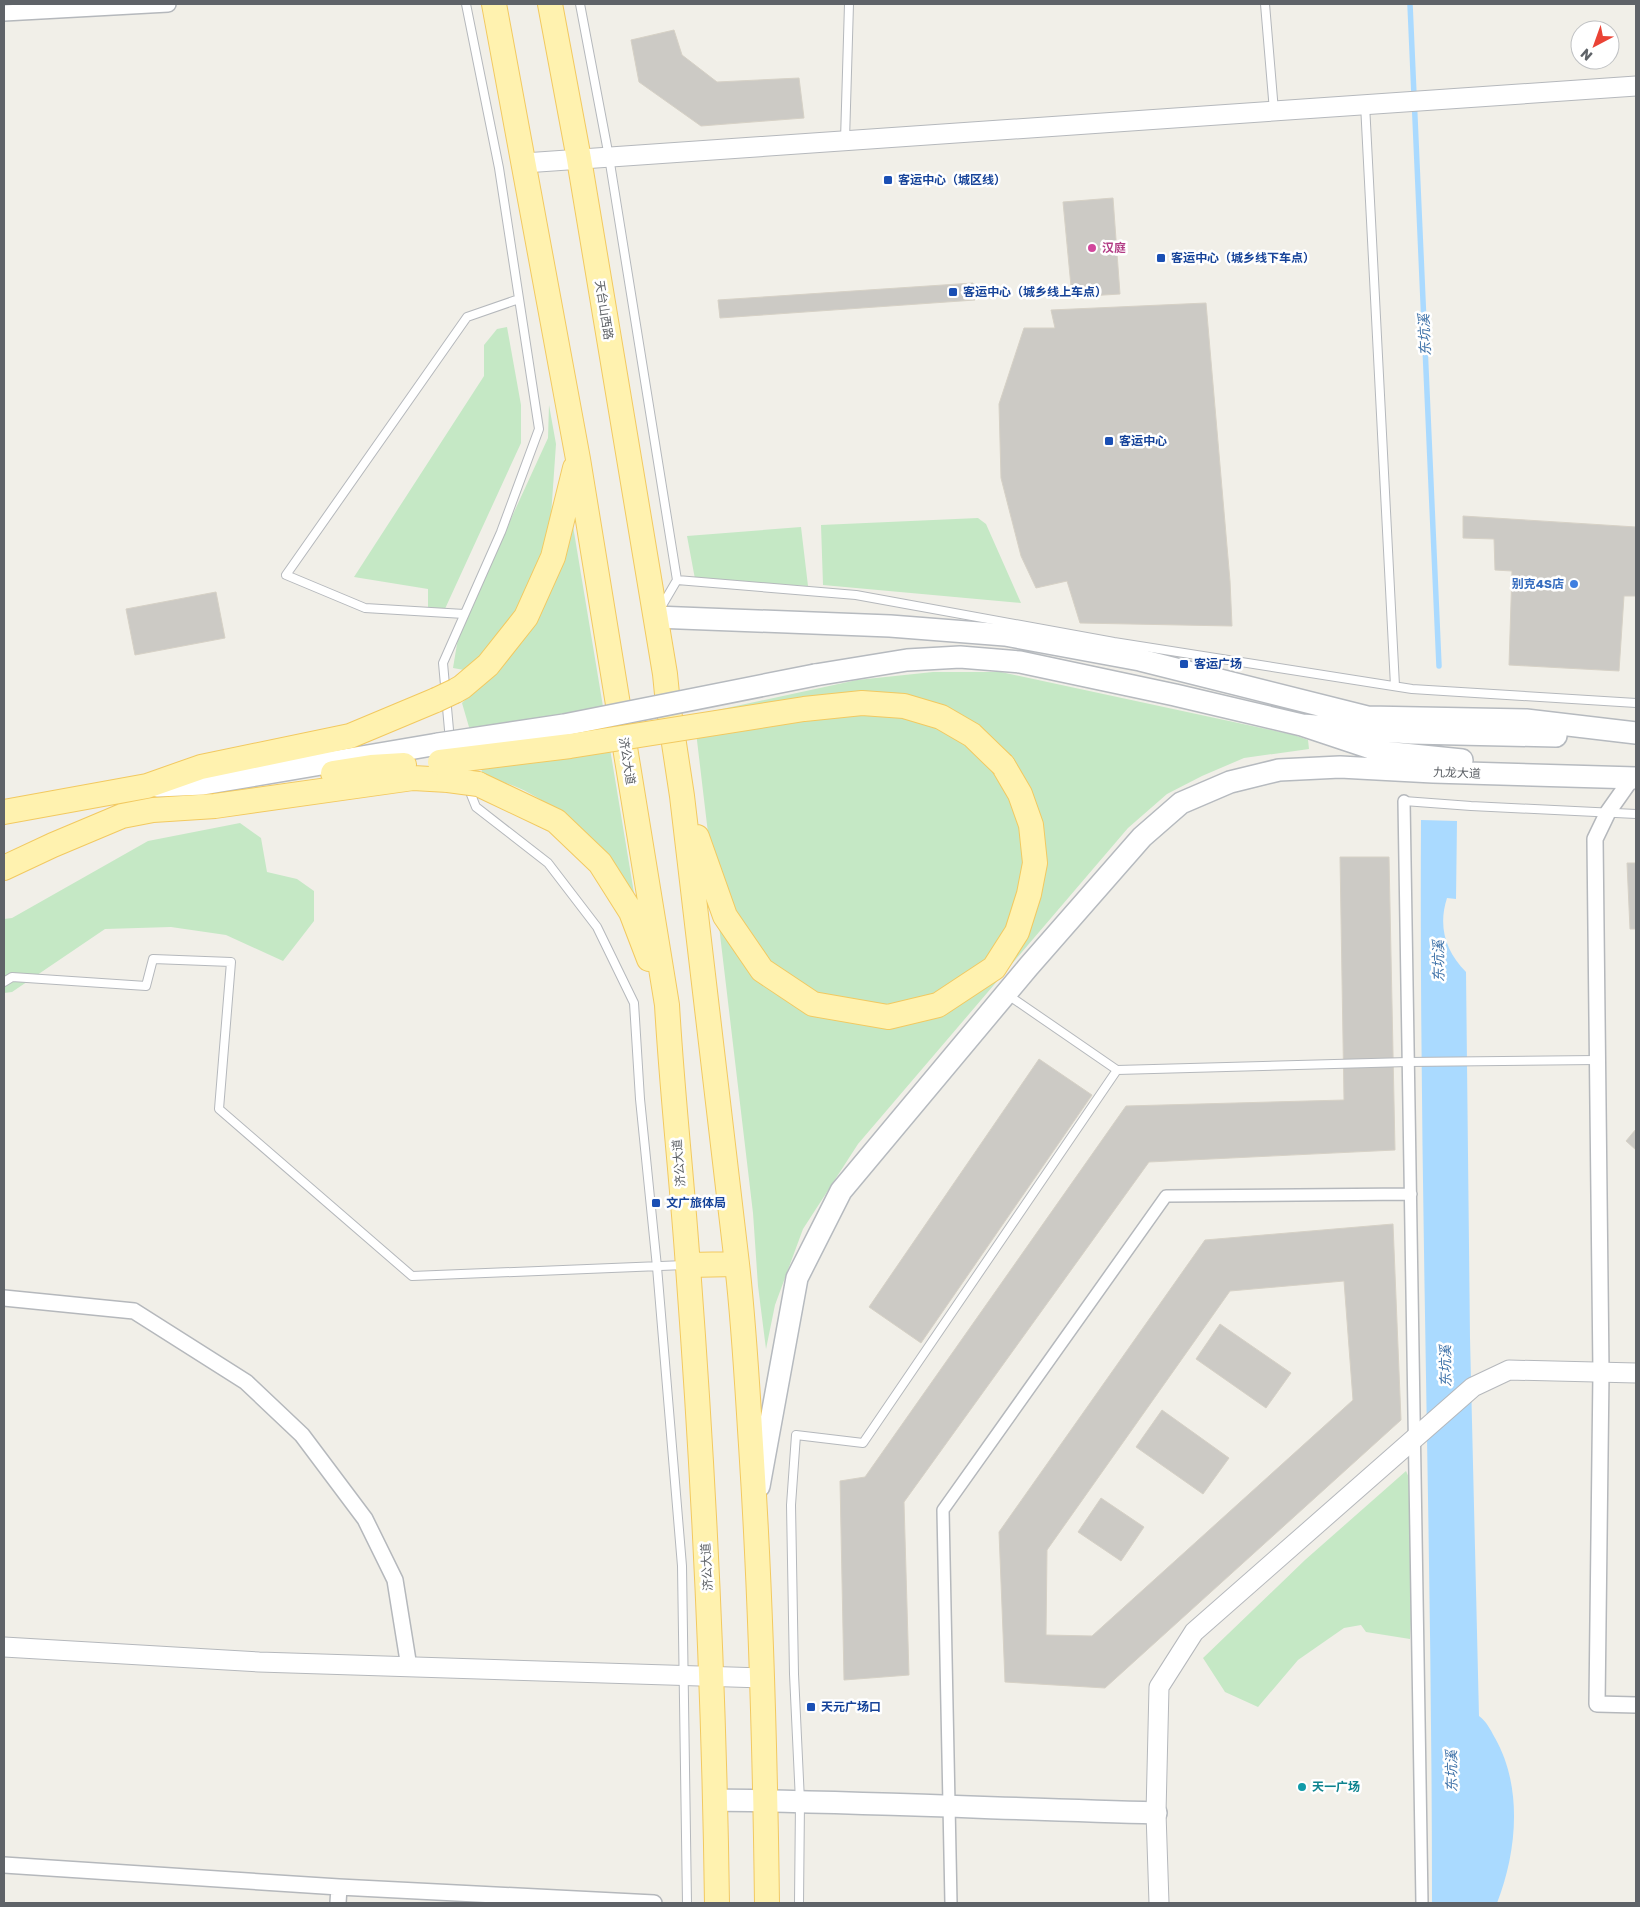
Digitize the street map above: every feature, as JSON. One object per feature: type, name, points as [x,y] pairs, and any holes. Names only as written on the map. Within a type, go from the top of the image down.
[{"type":"main road","points":[[4,812],[147,786],[201,768],[350,736],[462,687],[488,665],[526,617],[553,557],[578,459],[494,4]]},
{"type":"main road","name":"天台山西路","points":[[550,4],[579,159],[655,616]]},
{"type":"main road","name":"济公大道","points":[[578,459],[667,1005],[672,1096],[688,1265],[708,1565],[717,1903]]},
{"type":"main road","points":[[767,1903],[763,1678],[755,1506],[742,1314],[682,796],[655,616],[890,626],[1005,636],[1140,660],[1367,717],[1526,720],[1636,733]]},
{"type":"main road","points":[[154,810],[207,793],[371,767],[447,758],[564,725],[815,675],[907,660],[960,657],[1020,662],[1174,695],[1302,725],[1383,752],[1634,778]]},
{"type":"main road","points":[[147,786],[203,784],[570,746],[804,708],[862,703],[904,706],[941,717],[972,735],[1003,765],[1020,794],[1031,825],[1035,863],[1029,894],[1017,932],[994,968],[938,1005],[888,1017],[814,1004],[762,970],[725,916],[682,796]]},
{"type":"main road","points":[[1302,725],[1411,733],[1636,737]]},
{"type":"main road","points":[[447,758],[478,784],[556,821],[600,863],[631,912],[667,1005]]},
{"type":"main road","points":[[4,868],[122,816],[154,810],[215,806],[413,778],[447,758]]},
{"type":"main road","name":"九龙大道","points":[[755,1506],[797,1278],[841,1192],[1006,993],[1142,837],[1181,803],[1230,782],[1279,770],[1340,767],[1433,772],[1634,778]]},
{"type":"main road","points":[[688,1265],[737,1264]]},
{"type":"main road","points":[[715,1800],[800,1801],[1156,1813]]},
{"type":"street","points":[[4,13],[168,4]]},
{"type":"street","points":[[524,164],[1636,86]]},
{"type":"street","points":[[1634,778],[1608,812],[1595,839],[1601,1372],[1597,1704],[1636,1705]]},
{"type":"street","points":[[1404,801],[1422,1903]]},
{"type":"street","points":[[951,1903],[943,1510],[1166,1196],[1411,1194]]},
{"type":"street","points":[[4,1298],[134,1311],[246,1382],[302,1435],[365,1519],[395,1580],[409,1667]]},
{"type":"street","points":[[1159,1903],[1156,1813],[1159,1687],[1194,1632],[1473,1387],[1509,1370],[1636,1372]]},
{"type":"street","points":[[4,1646],[259,1662],[763,1678]]},
{"type":"street","points":[[4,1865],[339,1887],[654,1903]]},
{"type":"street","points":[[338,1903],[339,1887]]},
{"type":"lane","points":[[466,4],[499,168],[539,428],[501,532],[443,663],[449,738],[447,758],[476,807],[548,863],[597,927],[634,1003],[640,1099],[657,1267],[682,1566],[688,1903]]},
{"type":"lane","points":[[580,4],[609,157],[677,580],[655,616]]},
{"type":"lane","points":[[845,140],[849,4]]},
{"type":"lane","points":[[1265,4],[1274,111]]},
{"type":"lane","points":[[1374,104],[1395,686]]},
{"type":"lane","points":[[464,614],[366,608],[286,575],[467,317],[519,299]]},
{"type":"lane","points":[[677,580],[856,595],[1114,642],[1412,689],[1636,703]]},
{"type":"lane","points":[[1404,801],[1636,814]]},
{"type":"lane","points":[[4,982],[12,977],[146,986],[153,959],[231,962],[219,1110],[412,1276],[688,1265]]},
{"type":"lane","points":[[1006,993],[1117,1070],[1408,1062],[1597,1060]]},
{"type":"lane","points":[[799,1903],[800,1801],[794,1674],[791,1505],[796,1436],[863,1443],[1117,1070]]},
{"type":"green space","points":[[507,327],[521,405],[521,443],[444,611],[437,617],[428,613],[428,589],[354,577],[484,376],[484,345],[497,329]]},
{"type":"green space","points":[[549,405],[556,444],[551,516],[540,563],[528,596],[494,646],[464,670],[453,668],[459,632],[548,438]]},
{"type":"green space","points":[[978,518],[986,524],[1021,603],[823,585],[821,525]]},
{"type":"green space","points":[[573,526],[634,893],[586,837],[560,813],[524,790],[483,775],[462,703],[521,641]]},
{"type":"green space","points":[[801,527],[808,586],[695,579],[687,536]]},
{"type":"green space","points":[[933,672],[1001,672],[1294,735],[1308,740],[1309,749],[1244,758],[1202,776],[1167,794],[1128,828],[858,1144],[803,1229],[775,1305],[766,1349],[758,1286],[753,1213],[694,715],[857,680]]},
{"type":"green space","points":[[240,823],[261,838],[267,872],[297,879],[314,891],[314,921],[283,961],[226,935],[171,927],[105,929],[12,992],[4,993],[4,919],[12,918],[148,841]]},
{"type":"green space","points":[[1406,1471],[1418,1497],[1410,1639],[1366,1632],[1361,1625],[1344,1628],[1298,1660],[1258,1707],[1225,1692],[1203,1658],[1305,1560]]},
{"type":"water","points":[[1421,820],[1457,821],[1456,899],[1447,898],[1443,918],[1448,947],[1466,972],[1470,1338],[1479,1716],[1490,1729],[1504,1757],[1510,1777],[1514,1820],[1509,1863],[1497,1903],[1432,1903],[1422,1091]]},
{"type":"building","points":[[674,30],[682,55],[717,82],[799,78],[804,118],[701,126],[639,82],[631,40]]},
{"type":"building","name":"汉庭","points":[[1113,198],[1120,294],[1072,297],[1063,202]]},
{"type":"building","points":[[973,283],[975,300],[720,318],[718,300]]},
{"type":"building","name":"客运中心","points":[[1206,303],[1230,581],[1232,626],[1080,623],[1067,581],[1036,588],[1021,556],[1001,478],[999,404],[1024,328],[1055,328],[1051,310]]},
{"type":"building","name":"别克4S店","points":[[1463,516],[1636,527],[1636,596],[1624,596],[1619,671],[1509,665],[1512,571],[1495,570],[1494,539],[1463,538]]},
{"type":"building","points":[[216,592],[225,638],[135,655],[126,609]]},
{"type":"building","points":[[1340,857],[1389,857],[1395,1150],[1149,1162],[904,1502],[909,1675],[844,1680],[840,1481],[865,1477],[1126,1106],[1344,1100]]},
{"type":"building","points":[[1627,863],[1636,863],[1636,929],[1630,929]]},
{"type":"building","points":[[1039,1059],[1092,1095],[921,1343],[869,1307]]},
{"type":"building","points":[[1636,1129],[1636,1150],[1626,1141]]},
{"type":"building","points":[[1393,1224],[1401,1420],[1105,1688],[1005,1682],[999,1532],[1205,1240]],"holes":[[[1344,1281],[1353,1400],[1092,1636],[1046,1635],[1047,1550],[1230,1291]]]},
{"type":"building","points":[[1220,1324],[1291,1373],[1266,1408],[1196,1359]]},
{"type":"building","points":[[1162,1410],[1229,1458],[1203,1494],[1136,1447]]},
{"type":"building","points":[[1101,1498],[1144,1527],[1121,1561],[1078,1532]]},
{"type":"waterway","name":"东坑溪","points":[[1410,4],[1439,666]]},
{"type":"place","name":"客运中心（城区线）","points":[[888,180]]},
{"type":"place","name":"汉庭","points":[[1092,248]]},
{"type":"place","name":"客运中心（城乡线下车点）","points":[[1161,258]]},
{"type":"place","name":"客运中心（城乡线上车点）","points":[[953,292]]},
{"type":"place","name":"客运中心","points":[[1109,441]]},
{"type":"place","name":"别克4S店","points":[[1574,584]]},
{"type":"place","name":"客运广场","points":[[1184,664]]},
{"type":"place","name":"文广旅体局","points":[[656,1203]]},
{"type":"place","name":"天元广场口","points":[[811,1707]]},
{"type":"place","name":"天一广场","points":[[1302,1787]]}]
